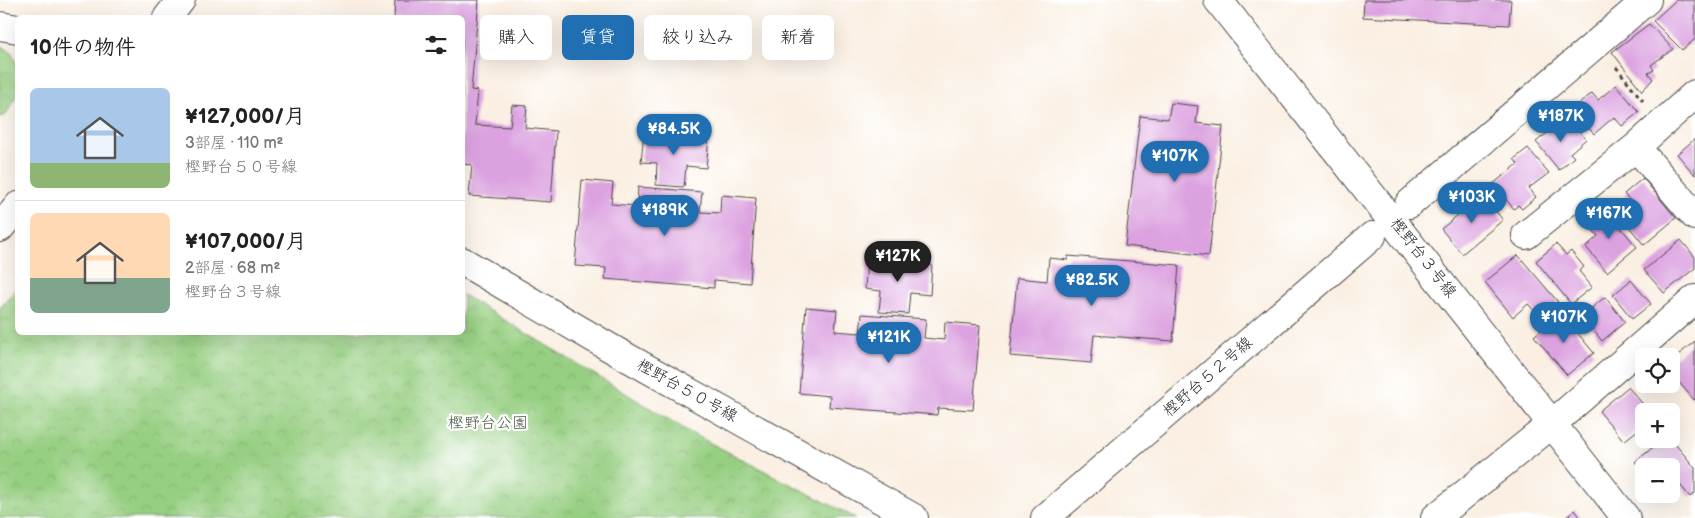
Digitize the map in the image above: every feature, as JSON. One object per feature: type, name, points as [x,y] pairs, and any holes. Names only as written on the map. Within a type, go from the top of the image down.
[{"type":"street","points":[[169,15],[181,0]]},
{"type":"street","name":"樫野台３号線","points":[[1218,0],[1392,218],[1626,518]]},
{"type":"street","points":[[1409,204],[1647,0]]},
{"type":"street","points":[[0,26],[15,28]]},
{"type":"street","points":[[1526,235],[1636,147],[1695,94]]},
{"type":"street","points":[[1636,147],[1695,216]]},
{"type":"street","points":[[0,228],[15,210]]},
{"type":"street","name":"樫野台５２号線","points":[[1045,518],[1372,236]]},
{"type":"street","name":"樫野台５０号線","points":[[465,263],[614,350],[914,518]]},
{"type":"street","points":[[1435,518],[1552,424],[1695,299]]},
{"type":"path","points":[[1597,43],[1661,124]]},
{"type":"green space","points":[[0,46],[11,52],[15,61],[15,98],[6,115],[0,117]]},
{"type":"green space","name":"樫野台公園","points":[[15,290],[15,335],[465,335],[465,296],[693,434],[856,518],[0,518],[0,308]]},
{"type":"building","points":[[395,0],[479,0],[471,90],[478,91],[475,125],[510,127],[512,105],[527,106],[525,128],[556,131],[551,202],[469,196],[472,165],[465,164],[465,15],[394,15]]},
{"type":"building","points":[[1364,0],[1511,0],[1509,25],[1363,17]]},
{"type":"building","points":[[1676,0],[1695,0],[1695,39],[1682,50],[1653,21]]},
{"type":"building","points":[[1649,24],[1673,49],[1651,65],[1654,70],[1648,73],[1653,79],[1642,91],[1612,52]]},
{"type":"building","points":[[1616,85],[1639,112],[1622,126],[1614,117],[1594,134],[1572,110],[1592,93],[1598,100]]},
{"type":"building","points":[[1171,103],[1198,106],[1196,123],[1223,126],[1209,256],[1125,246],[1140,116],[1168,119]]},
{"type":"building","points":[[1567,117],[1586,139],[1570,153],[1574,157],[1559,170],[1536,142]]},
{"type":"building","points":[[644,132],[709,138],[706,168],[686,166],[684,187],[656,185],[657,163],[641,162]]},
{"type":"building","points":[[1695,139],[1695,175],[1677,154]]},
{"type":"building","points":[[1528,148],[1549,173],[1529,188],[1536,197],[1522,209],[1518,205],[1514,209],[1493,184],[1518,164],[1514,159]]},
{"type":"building","points":[[1643,178],[1676,218],[1644,245],[1622,218],[1636,207],[1624,194]]},
{"type":"building","points":[[582,180],[613,183],[611,204],[637,206],[638,187],[702,192],[700,212],[720,213],[721,195],[756,198],[750,283],[714,280],[714,288],[605,279],[606,268],[575,266]]},
{"type":"building","points":[[1482,195],[1503,220],[1462,254],[1441,229]]},
{"type":"building","points":[[1603,206],[1637,247],[1607,272],[1586,247],[1598,236],[1585,221]]},
{"type":"building","points":[[1681,240],[1695,257],[1695,268],[1664,293],[1644,270]]},
{"type":"building","points":[[1556,244],[1566,255],[1571,251],[1584,267],[1579,271],[1592,287],[1571,304],[1536,261]]},
{"type":"building","points":[[1518,255],[1558,302],[1540,317],[1528,304],[1513,317],[1485,282]]},
{"type":"building","points":[[1068,256],[1179,265],[1173,341],[1094,335],[1091,363],[1010,356],[1017,278],[1047,281],[1049,258],[1068,260]]},
{"type":"building","points":[[867,260],[932,265],[930,295],[910,293],[908,314],[879,312],[881,291],[865,289]]},
{"type":"building","points":[[1631,280],[1651,304],[1632,319],[1613,295]]},
{"type":"building","points":[[1605,297],[1625,322],[1602,341],[1582,316]]},
{"type":"building","points":[[806,307],[837,310],[835,331],[860,333],[862,314],[926,319],[924,338],[944,340],[945,322],[980,325],[973,410],[938,408],[937,415],[829,407],[830,396],[799,393]]},
{"type":"building","points":[[1561,313],[1594,353],[1567,375],[1534,336]]},
{"type":"building","points":[[1695,341],[1694,400],[1680,384],[1680,354]]},
{"type":"building","points":[[1628,387],[1642,403],[1635,403],[1635,432],[1624,441],[1599,411]]},
{"type":"building","points":[[1652,448],[1678,448],[1695,468],[1695,493],[1690,497],[1680,485],[1680,458],[1640,458]]},
{"type":"building","points":[[1575,510],[1581,518],[1565,518]]}]
